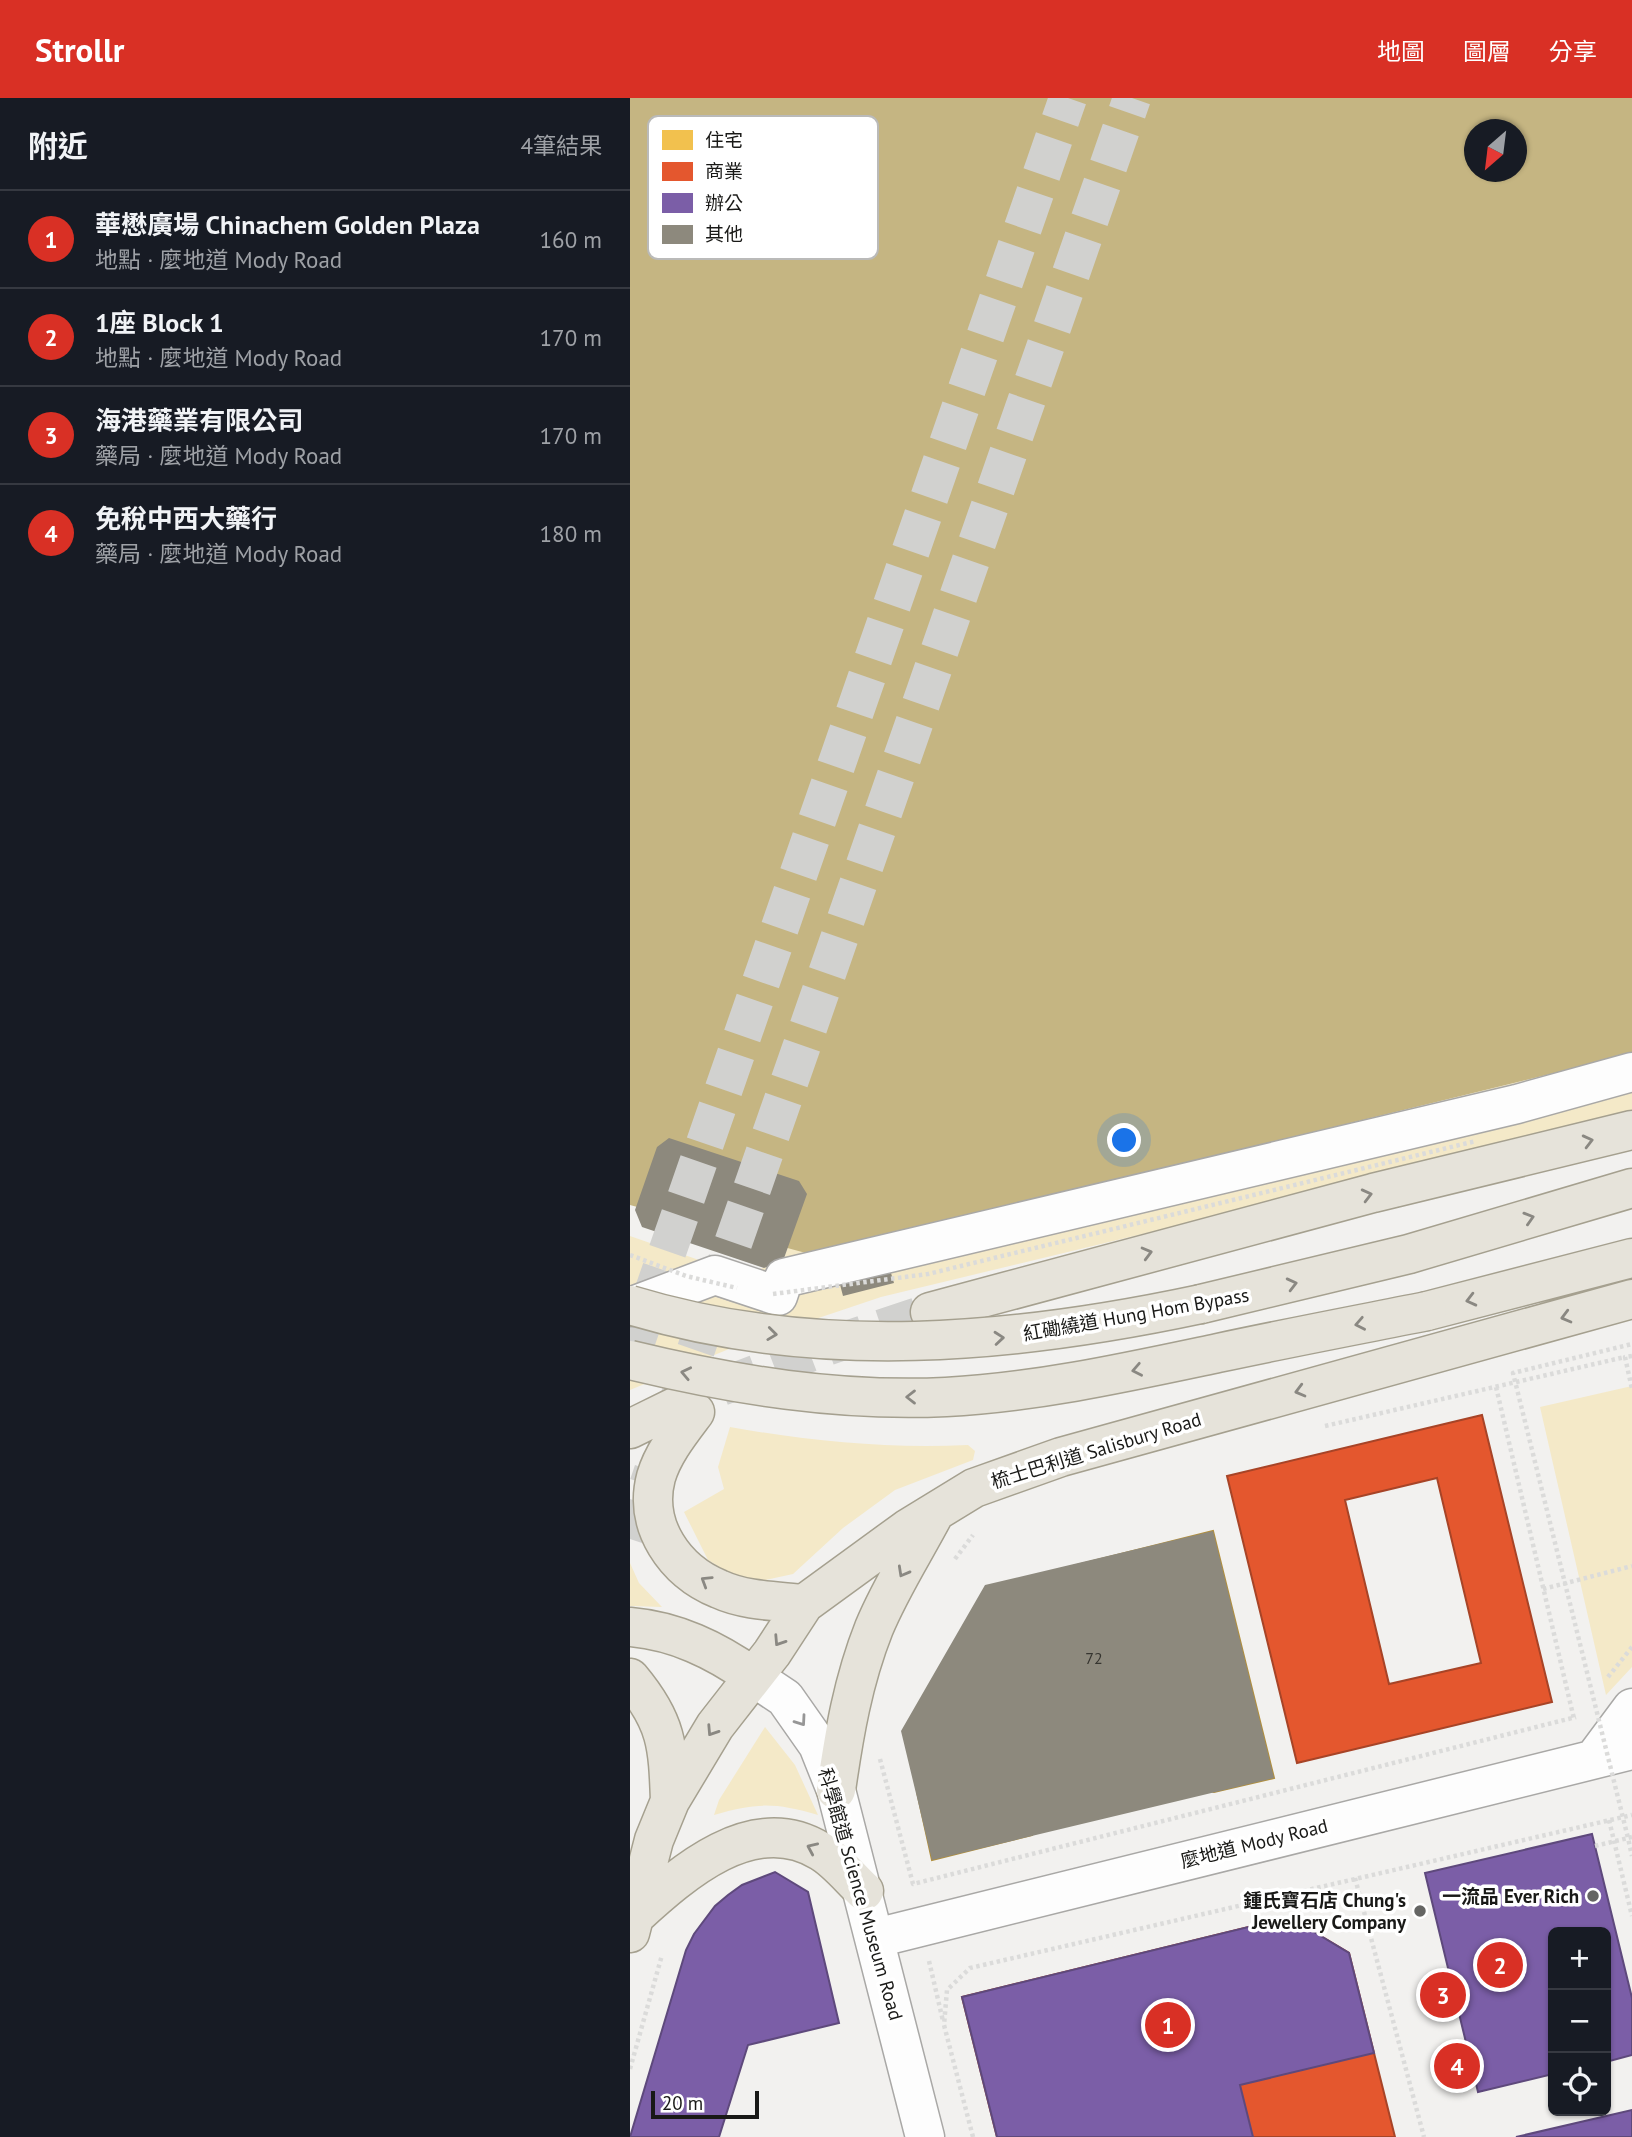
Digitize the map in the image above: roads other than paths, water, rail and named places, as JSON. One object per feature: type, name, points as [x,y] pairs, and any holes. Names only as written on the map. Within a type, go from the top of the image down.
[{"type":"main road","points":[[930,1312],[1373,1193],[1632,1130]]},
{"type":"main road","name":"紅磡繞道 Hung Hom Bypass","points":[[630,1306],[698,1323],[774,1335],[880,1341],[964,1341],[1037,1334],[1121,1321],[1287,1286],[1409,1254],[1632,1188]]},
{"type":"main road","points":[[630,1360],[708,1378],[786,1390],[869,1397],[946,1397],[1024,1389],[1139,1370],[1427,1311],[1632,1258]]},
{"type":"main road","name":"梳士巴利道 Salisbury Road","points":[[633,1925],[654,1840],[670,1801],[715,1726],[772,1653],[804,1604],[934,1512],[974,1488],[1060,1457],[1632,1299]]},
{"type":"main road","points":[[630,1429],[690,1407],[656,1477],[655,1520],[671,1553],[690,1571],[718,1589],[746,1598],[804,1604]]},
{"type":"main road","points":[[836,1790],[845,1722],[874,1628],[934,1512]]},
{"type":"main road","points":[[630,1627],[678,1636],[720,1653],[752,1676]]},
{"type":"main road","points":[[630,1678],[652,1704],[667,1743],[670,1801]]},
{"type":"main road","points":[[633,1925],[696,1867],[734,1844],[750,1839],[803,1843],[822,1851],[864,1891]]},
{"type":"street","points":[[630,1306],[715,1275],[778,1297],[784,1278],[1517,1104],[1632,1072]]},
{"type":"street","name":"科學館道 Science Museum Road","points":[[752,1676],[785,1698],[818,1745],[836,1790],[925,2137]]},
{"type":"street","points":[[1594,1759],[1632,1708]]},
{"type":"street","name":"麼地道 Mody Road","points":[[876,1938],[1632,1749]]},
{"type":"tunnel","points":[[630,1359],[1068,98]]},
{"type":"tunnel","points":[[677,1404],[1132,98]]},
{"type":"tunnel","points":[[721,1387],[820,1349],[930,1312]]},
{"type":"tunnel","points":[[630,1539],[653,1471]]},
{"type":"place","name":"一流品 Ever Rich","points":[[1593,1896]]},
{"type":"place","name":"鍾氏寶石店 Chung's Jewellery Company","points":[[1420,1911]]},
{"type":"place","name":"1座 Block 1","points":[[1500,1965]]},
{"type":"place","name":"海港藥業有限公司","points":[[1443,1995]]},
{"type":"place","name":"華懋廣場 Chinachem Golden Plaza","points":[[1168,2025]]},
{"type":"place","name":"免稅中西大藥行","points":[[1457,2066]]}]
